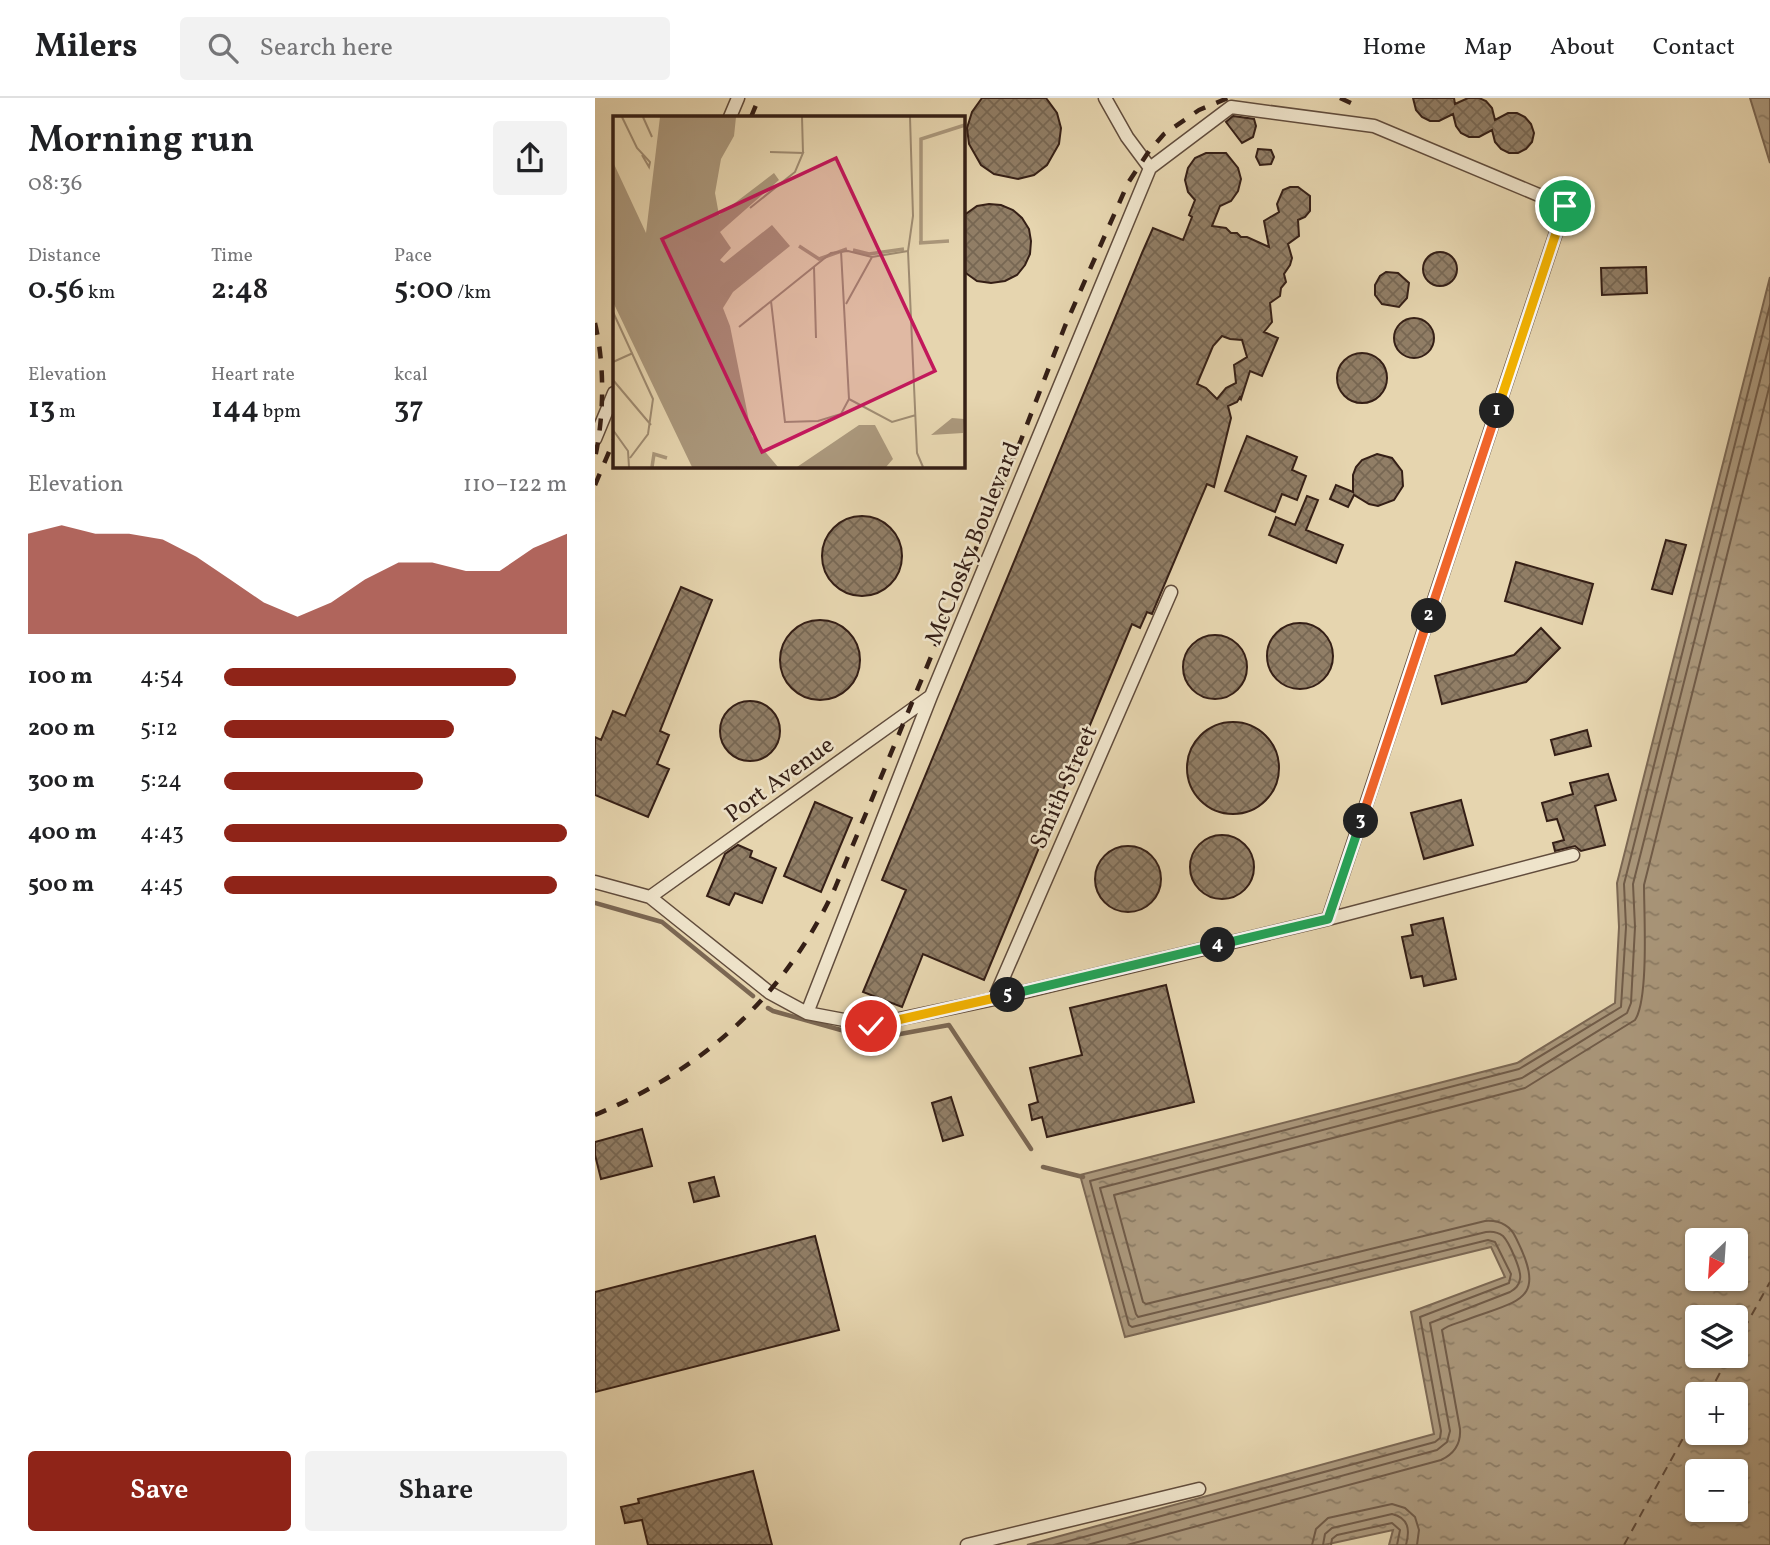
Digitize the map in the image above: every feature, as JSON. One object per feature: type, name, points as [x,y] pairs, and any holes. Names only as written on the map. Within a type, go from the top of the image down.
[{"type":"street","points":[[730,116],[738,98]]},
{"type":"street","points":[[1105,98],[1127,137],[1150,167],[1231,107],[1374,126],[1565,206],[1328,919]]},
{"type":"street","name":"McClosky Boulevard","points":[[807,1013],[931,696],[1150,167]]},
{"type":"street","points":[[595,439],[613,395]]},
{"type":"street","name":"Smith Street","points":[[994,999],[1171,593]]},
{"type":"street","name":"Port Avenue","points":[[650,897],[931,696]]},
{"type":"street","points":[[595,882],[650,897],[769,993],[807,1013],[871,1026],[1328,919],[1573,855]]},
{"type":"street","points":[[967,1545],[1199,1489]]},
{"type":"water","points":[[1750,98],[1770,98],[1770,163]]},
{"type":"water","points":[[1770,277],[1770,1545],[1389,1545],[1393,1530],[1324,1545],[1027,1545],[1434,1434],[1411,1312],[1505,1277],[1491,1247],[1125,1337],[1080,1175],[1517,1063],[1615,1003],[1619,927],[1617,883]]},
{"type":"building","points":[[982,98],[1046,98],[1057,113],[1061,128],[1059,144],[1047,165],[1034,175],[1018,179],[994,174],[981,165],[969,144],[967,128],[972,112]]},
{"type":"building","points":[[1413,98],[1454,98],[1455,104],[1468,98],[1479,98],[1492,108],[1495,120],[1508,113],[1525,117],[1534,133],[1532,142],[1518,153],[1509,153],[1495,142],[1492,130],[1479,137],[1469,137],[1461,133],[1456,126],[1453,114],[1439,121],[1422,117],[1416,110]]},
{"type":"building","points":[[1233,116],[1254,119],[1256,126],[1253,137],[1242,143],[1226,122]]},
{"type":"building","points":[[1258,149],[1271,150],[1274,157],[1271,164],[1260,165],[1256,157]]},
{"type":"building","points":[[1206,153],[1226,153],[1238,168],[1241,179],[1238,191],[1231,201],[1220,206],[1212,226],[1226,228],[1231,233],[1269,247],[1264,221],[1279,212],[1277,204],[1283,190],[1298,187],[1310,196],[1310,211],[1298,220],[1299,236],[1288,244],[1292,258],[1284,274],[1286,282],[1281,288],[1280,296],[1270,303],[1272,322],[1264,332],[1278,338],[1262,376],[1250,371],[1241,399],[1240,397],[1237,402],[1228,406],[1231,418],[1214,487],[1207,484],[1152,614],[1147,612],[1140,628],[1132,624],[984,980],[923,954],[902,1007],[863,992],[906,890],[882,880],[1153,228],[1183,240],[1195,200],[1188,192],[1185,180],[1188,168],[1195,158]],"holes":[[[1222,336],[1242,340],[1247,357],[1234,365],[1236,383],[1226,388],[1217,399],[1206,388],[1197,384],[1213,346]]]},
{"type":"building","points":[[1001,205],[1013,210],[1029,229],[1030,254],[1025,265],[1017,275],[1005,281],[977,281],[964,272],[964,215],[977,206]]},
{"type":"building","points":[[1440,252],[1452,257],[1457,269],[1452,281],[1440,286],[1428,281],[1423,269],[1428,257]]},
{"type":"building","points":[[1646,267],[1647,293],[1602,295],[1601,268]]},
{"type":"building","points":[[1386,272],[1398,273],[1409,283],[1407,298],[1399,307],[1382,304],[1375,295],[1375,285]]},
{"type":"building","points":[[1414,318],[1428,324],[1434,338],[1428,352],[1414,358],[1400,352],[1394,338],[1400,324]]},
{"type":"building","points":[[1362,353],[1379,361],[1387,378],[1379,395],[1362,403],[1345,395],[1337,378],[1345,361]]},
{"type":"building","points":[[1247,436],[1297,457],[1292,470],[1306,476],[1297,500],[1282,494],[1275,512],[1225,491]]},
{"type":"building","points":[[1377,454],[1392,458],[1402,471],[1403,486],[1394,500],[1378,506],[1354,495],[1348,507],[1330,499],[1336,485],[1353,492],[1356,467],[1362,460]]},
{"type":"building","points":[[1307,496],[1318,500],[1306,530],[1343,545],[1336,563],[1269,535],[1276,517],[1295,525]]},
{"type":"building","points":[[862,516],[877,519],[890,528],[899,541],[902,556],[899,571],[890,584],[877,593],[862,596],[847,593],[834,584],[825,571],[822,556],[825,541],[834,528],[847,519]]},
{"type":"building","points":[[1666,540],[1686,545],[1672,594],[1652,589]]},
{"type":"building","points":[[1516,562],[1593,584],[1582,624],[1505,601]]},
{"type":"building","points":[[681,587],[712,600],[660,731],[669,735],[657,764],[669,769],[648,817],[595,795],[595,737],[601,740],[613,711],[625,716]]},
{"type":"building","points":[[820,620],[835,623],[848,632],[857,645],[860,660],[857,675],[848,688],[835,697],[820,700],[805,697],[792,688],[783,675],[780,660],[783,645],[792,632],[805,623]]},
{"type":"building","points":[[1300,623],[1313,626],[1323,633],[1330,643],[1333,656],[1330,669],[1323,679],[1313,686],[1300,689],[1287,686],[1277,679],[1270,669],[1267,656],[1270,643],[1277,633],[1287,626]]},
{"type":"building","points":[[1541,628],[1560,648],[1526,682],[1442,704],[1435,676],[1514,655]]},
{"type":"building","points":[[1209,635],[1221,635],[1238,644],[1245,655],[1245,679],[1238,690],[1221,699],[1209,699],[1197,694],[1188,685],[1183,673],[1183,661],[1188,649],[1197,640]]},
{"type":"building","points":[[744,701],[756,701],[775,714],[780,731],[778,743],[767,756],[756,761],[744,761],[725,748],[720,737],[720,725],[733,706]]},
{"type":"building","points":[[1233,722],[1251,726],[1266,735],[1275,750],[1279,768],[1275,786],[1266,801],[1251,810],[1233,814],[1215,810],[1200,801],[1191,786],[1187,768],[1191,750],[1200,735],[1215,726]]},
{"type":"building","points":[[1587,730],[1591,746],[1555,755],[1551,740]]},
{"type":"building","points":[[1608,774],[1616,800],[1595,806],[1605,845],[1581,851],[1575,846],[1555,851],[1553,843],[1564,840],[1557,819],[1547,821],[1542,803],[1573,794],[1570,783]]},
{"type":"building","points":[[1461,800],[1473,845],[1424,859],[1411,813]]},
{"type":"building","points":[[815,802],[852,818],[821,892],[784,876]]},
{"type":"building","points":[[1216,835],[1228,835],[1245,844],[1252,855],[1252,879],[1245,890],[1228,899],[1216,899],[1204,894],[1195,885],[1190,873],[1190,861],[1195,849],[1204,840]]},
{"type":"building","points":[[738,845],[752,851],[750,857],[776,868],[762,903],[735,893],[729,905],[707,896],[725,854]]},
{"type":"building","points":[[1134,846],[1152,855],[1159,866],[1159,892],[1152,903],[1141,910],[1122,912],[1104,903],[1097,892],[1095,873],[1104,855],[1115,848]]},
{"type":"building","points":[[1443,918],[1456,979],[1424,986],[1422,976],[1411,978],[1402,937],[1413,935],[1411,925]]},
{"type":"building","points":[[1166,985],[1194,1102],[1047,1137],[1042,1117],[1032,1120],[1029,1105],[1038,1102],[1030,1068],[1082,1055],[1070,1008]]},
{"type":"building","points":[[951,1097],[963,1135],[943,1141],[932,1103]]},
{"type":"building","points":[[642,1129],[652,1166],[601,1179],[595,1142]]},
{"type":"building","points":[[714,1177],[719,1196],[694,1202],[689,1183]]},
{"type":"building","points":[[815,1236],[839,1330],[595,1392],[595,1292]]},
{"type":"building","points":[[753,1471],[772,1545],[648,1545],[642,1520],[625,1523],[621,1507],[639,1503],[638,1499]]},
{"type":"waterway","points":[[595,903],[662,922],[753,996]]},
{"type":"waterway","points":[[768,1008],[873,1039],[949,1025],[1031,1149]]},
{"type":"waterway","points":[[1043,1167],[1083,1177]]},
{"type":"ferry route","points":[[1748,1321],[1770,1282]]},
{"type":"ferry route","points":[[1715,1382],[1723,1368]]},
{"type":"ferry route","points":[[1624,1545],[1685,1435]]},
{"type":"railway","points":[[751,116],[759,98]]},
{"type":"railway","points":[[595,1115],[671,1075],[737,1025],[792,963],[815,927],[835,888],[1021,440],[1065,326],[1128,183],[1164,134],[1199,110],[1228,98]]},
{"type":"railway","points":[[1340,98],[1353,104]]},
{"type":"railway","points":[[595,323],[602,391],[595,458]]},
{"type":"railway","points":[[595,485],[613,442]]},
{"type":"route","points":[[871,1026],[1328,919],[1565,206]]}]
